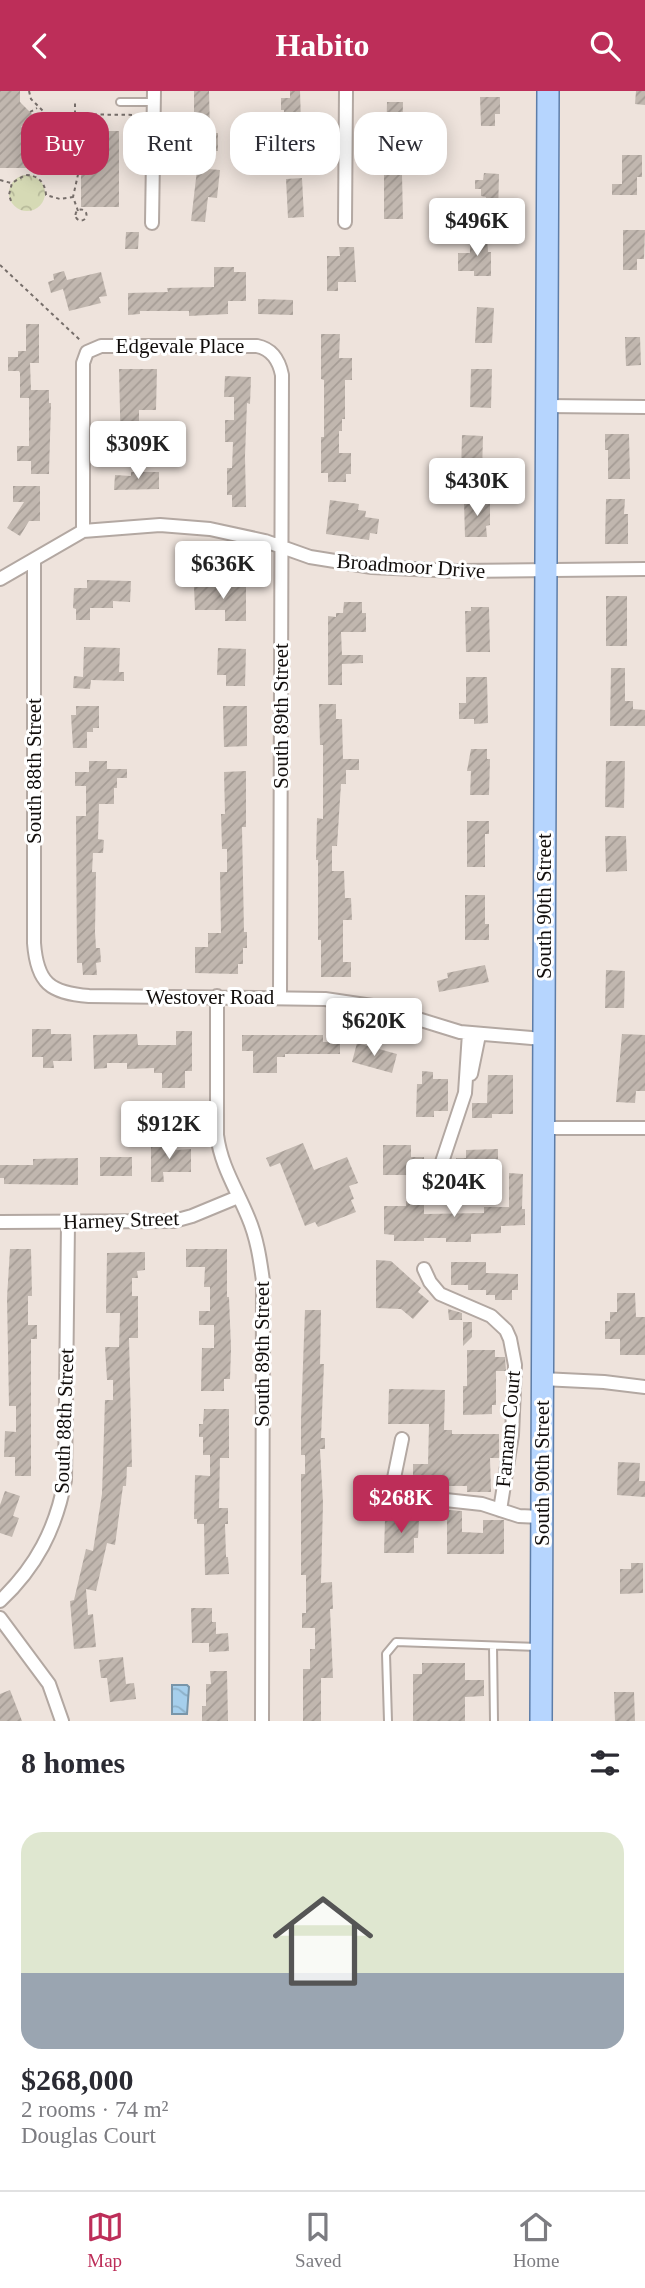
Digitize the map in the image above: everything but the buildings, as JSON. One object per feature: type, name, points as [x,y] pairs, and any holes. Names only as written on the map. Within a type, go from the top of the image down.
[{"type":"main road","name":"South 90th Street","points":[[541,1721],[548,91]]},
{"type":"street","points":[[345,222],[346,91]]},
{"type":"street","points":[[152,223],[154,103]]},
{"type":"street","name":"Edgevale Place","points":[[87,352],[101,346],[257,346],[273,354]]},
{"type":"street","points":[[83,531],[83,363],[87,352]]},
{"type":"street","name":"South 89th Street","points":[[273,354],[282,375],[280,997]]},
{"type":"street","points":[[546,406],[645,407]]},
{"type":"street","name":"Broadmoor Drive","points":[[0,579],[83,531],[139,526],[186,526],[246,536],[283,549],[345,564],[372,567],[457,571],[645,569]]},
{"type":"street","name":"South 88th Street","points":[[34,560],[34,943],[36,964],[44,980]]},
{"type":"street","name":"Westover Road","points":[[44,980],[63,992],[89,996],[280,997],[357,1002],[474,1034],[544,1039]]},
{"type":"street","name":"South 89th Street","points":[[217,996],[217,1135],[222,1162],[256,1239],[263,1281],[262,1721]]},
{"type":"street","points":[[474,1034],[467,1084],[440,1165],[440,1176],[452,1187],[485,1188]]},
{"type":"street","points":[[543,1128],[645,1128]]},
{"type":"street","name":"Harney Street","points":[[0,1221],[174,1221],[238,1197]]},
{"type":"street","name":"South 88th Street","points":[[0,1601],[23,1578],[45,1545],[61,1501],[66,1456],[68,1223]]},
{"type":"street","name":"Farnam Court","points":[[424,1269],[440,1294],[491,1316],[506,1330],[510,1339],[515,1365],[512,1435],[500,1510]]},
{"type":"street","points":[[542,1379],[645,1387]]},
{"type":"street","points":[[402,1439],[394,1478],[400,1491],[418,1497],[482,1504],[519,1516],[541,1517]]},
{"type":"street","points":[[0,1618],[49,1684],[62,1721]]},
{"type":"lane","points":[[120,102],[154,103]]},
{"type":"lane","points":[[388,1721],[386,1654],[396,1642],[541,1647]]},
{"type":"lane","points":[[493,1646],[494,1721]]},
{"type":"path","points":[[29,91],[31,99],[44,112]]},
{"type":"path","points":[[75,101],[75,112]]},
{"type":"path","points":[[95,112],[154,103]]},
{"type":"path","points":[[30,112],[38,108]]},
{"type":"path","points":[[11,201],[9,195],[12,183],[20,177],[31,175],[41,181],[46,195],[51,198],[73,197]]},
{"type":"path","points":[[73,197],[79,187],[79,175]]},
{"type":"path","points":[[0,180],[12,183]]},
{"type":"path","points":[[73,197],[78,211]]},
{"type":"path","points":[[0,265],[82,343],[87,352]]},
{"type":"green space","points":[[20,176],[34,176],[44,186],[44,200],[34,210],[20,210],[10,200],[10,186]]},
{"type":"water","points":[[172,1685],[189,1687],[187,1714],[172,1714]]}]
